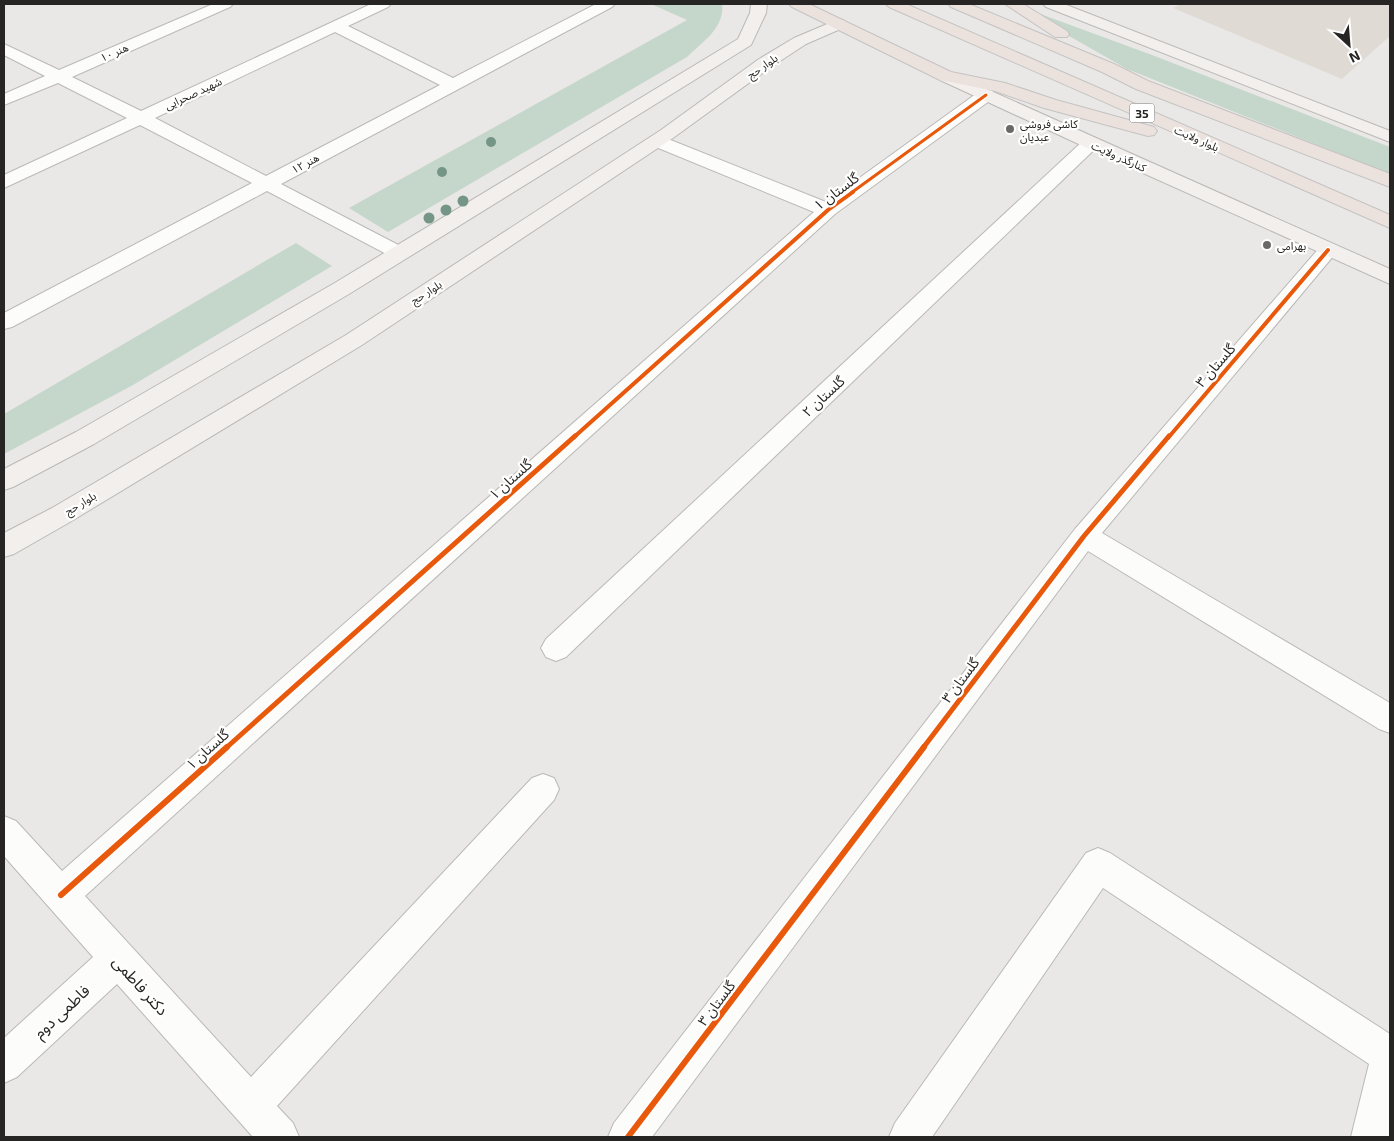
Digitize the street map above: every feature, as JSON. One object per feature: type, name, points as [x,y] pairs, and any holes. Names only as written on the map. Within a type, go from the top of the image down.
[{"type":"main road","points":[[4,480],[85,438],[399,253],[745,42],[758,13],[759,4]]},
{"type":"main road","name":"کنارگذر ولایت","points":[[797,4],[986,95],[1390,277]]},
{"type":"main road","name":"بلوار ولایت","points":[[894,4],[1384,219]]},
{"type":"main road","name":"35","points":[[956,4],[1108,68],[1142,85],[1390,181]]},
{"type":"main road","points":[[1013,4],[1066,37],[1108,68]]},
{"type":"main road","points":[[1051,4],[1390,137]]},
{"type":"main road","name":"بلوار حج","points":[[4,546],[61,515],[354,340],[657,141],[766,62],[800,40],[839,24]]},
{"type":"main road","points":[[733,49],[751,48],[759,50],[765,54],[766,62]]},
{"type":"main road","points":[[946,76],[999,87],[1088,114],[1225,150]]},
{"type":"street","name":"هنر ۱۰","points":[[4,100],[225,4]]},
{"type":"street","name":"شهید صحرایی","points":[[4,182],[383,4]]},
{"type":"street","name":"هنر ۱۲","points":[[4,322],[606,4]]},
{"type":"street","points":[[335,26],[452,84]]},
{"type":"street","points":[[4,49],[141,118],[399,253]]},
{"type":"street","name":"گلستان ۱","points":[[60,895],[828,210],[986,95]]},
{"type":"street","points":[[657,141],[828,210]]},
{"type":"street","name":"گلستان ۲","points":[[556,648],[1091,143]]},
{"type":"street","name":"گلستان ۳","points":[[628,1137],[1084,536],[1328,250]]},
{"type":"street","points":[[1084,536],[1390,719]]},
{"type":"street","points":[[251,1106],[543,788]]},
{"type":"street","name":"دکتر فاطمی","points":[[4,832],[279,1137]]},
{"type":"street","points":[[909,1137],[1098,865],[1390,1056],[1371,1137]]},
{"type":"street","name":"فاطمی دوم","points":[[4,1064],[118,958]]},
{"type":"shaded area","points":[[1181,4],[1390,4],[1390,36],[1342,79],[1173,8]]},
{"type":"green space","points":[[651,4],[722,4],[722,13],[711,34],[687,57],[388,232],[349,208],[687,20]]},
{"type":"green space","points":[[1013,4],[1152,55],[1390,147],[1390,174],[1127,69]]},
{"type":"green space","points":[[296,243],[332,266],[133,385],[4,454],[4,414]]},
{"type":"cycle path","points":[[61,895],[828,210],[986,95]]},
{"type":"cycle path","points":[[628,1137],[1084,536],[1328,250]]},
{"type":"place","name":"کاشی فروشی عبدیان","points":[[1010,129]]},
{"type":"place","name":"بهرامی","points":[[1267,245]]}]
